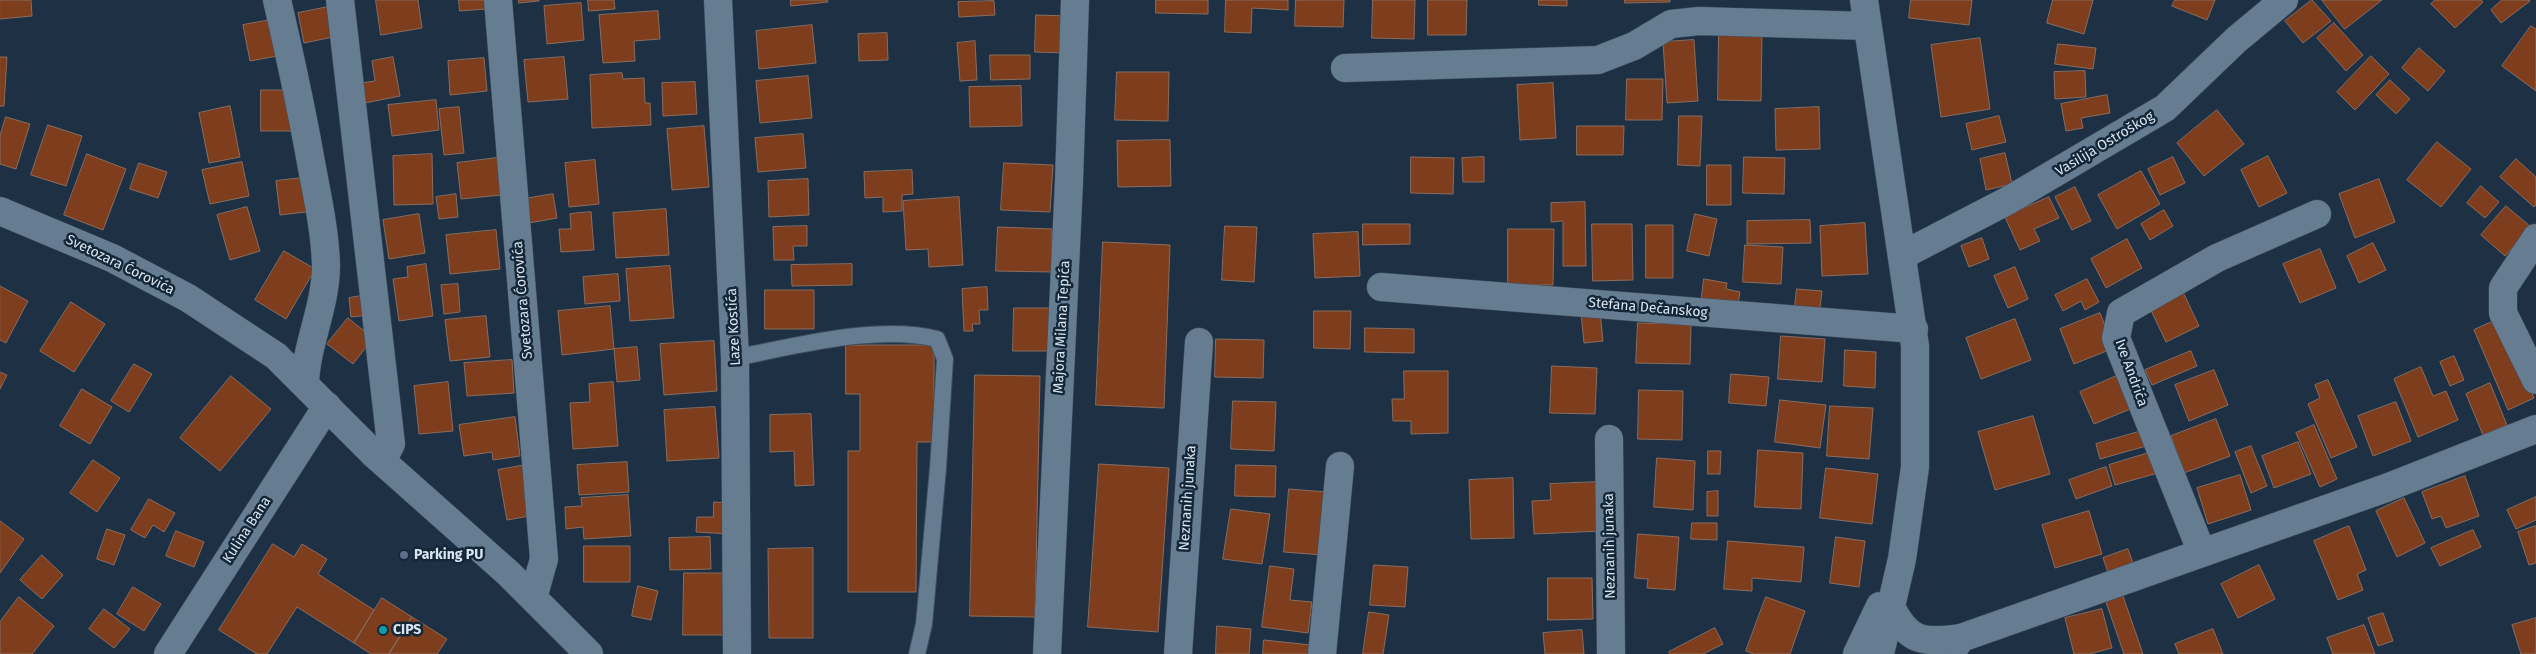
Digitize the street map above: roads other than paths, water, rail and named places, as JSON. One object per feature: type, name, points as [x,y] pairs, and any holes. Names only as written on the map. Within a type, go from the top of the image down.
[{"type":"street","points":[[278,0],[300,100],[323,228],[326,266],[323,301],[306,366],[305,384]]},
{"type":"street","points":[[340,0],[392,444],[382,461]]},
{"type":"street","name":"Svetozara Ćorovića","points":[[498,0],[544,559],[533,598]]},
{"type":"street","name":"Laze Kostića","points":[[718,0],[736,358],[737,654]]},
{"type":"street","name":"Majora Milana Tepića","points":[[1047,654],[1069,181],[1075,0]]},
{"type":"street","name":"Vasilija Ostroškog","points":[[1903,255],[2009,200],[2165,108],[2236,40],[2284,0]]},
{"type":"street","points":[[1345,68],[1598,60],[1634,46],[1671,24],[1865,13],[1914,329],[1915,467],[1902,559],[1880,654]]},
{"type":"street","name":"Svetozara Ćorovića","points":[[0,211],[112,258],[188,298],[276,356],[382,461],[533,598],[589,654]]},
{"type":"street","name":"Ive Andrića","points":[[2202,553],[2116,338],[2121,313],[2217,258],[2317,214]]},
{"type":"street","points":[[2536,238],[2503,288],[2503,313],[2536,380]]},
{"type":"street","name":"Stefana Dečanskog","points":[[1381,287],[1914,329]]},
{"type":"street","name":"Neznanih junaka","points":[[1178,654],[1199,342]]},
{"type":"street","name":"Kulina Bana","points":[[168,654],[327,406]]},
{"type":"street","points":[[1892,607],[1900,626],[1923,640],[1955,646],[2202,553],[2386,488],[2536,429]]},
{"type":"street","name":"Neznanih junaka","points":[[1609,439],[1611,654]]},
{"type":"street","points":[[1322,654],[1340,466]]},
{"type":"street","points":[[1857,654],[1902,559]]},
{"type":"lane","points":[[736,358],[846,336],[920,335],[937,339],[945,359],[939,458],[924,624],[917,654]]},
{"type":"place","name":"Parking PU","points":[[404,555]]},
{"type":"place","name":"CIPS","points":[[383,630]]}]
